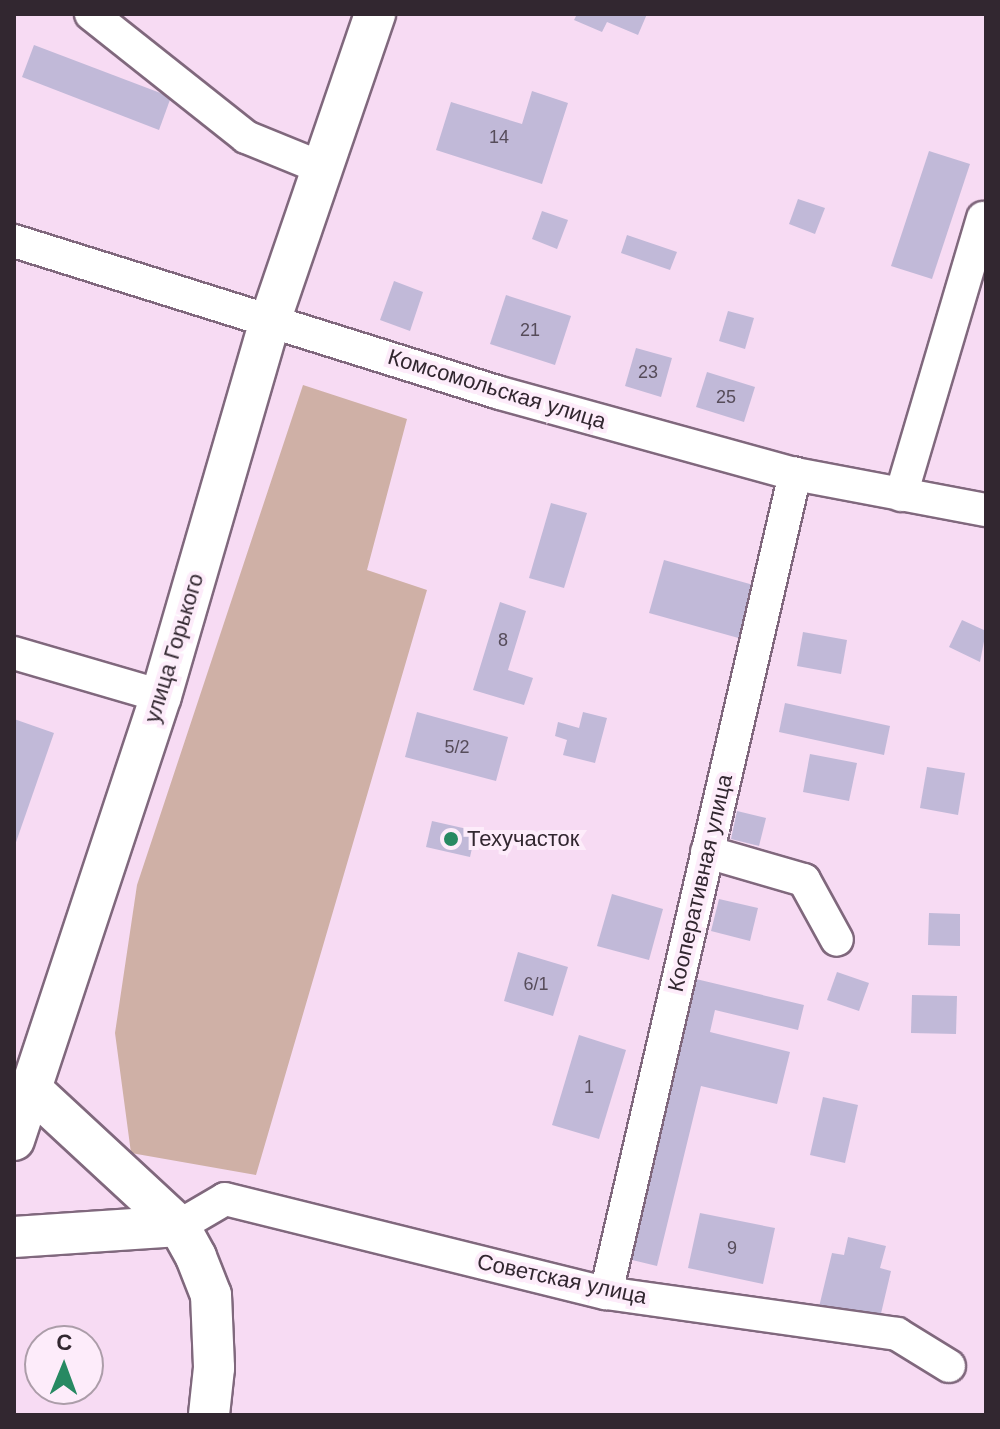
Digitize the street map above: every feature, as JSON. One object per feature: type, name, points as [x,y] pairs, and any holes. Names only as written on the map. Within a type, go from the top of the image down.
[{"type":"main road","name":"улица Горького","points":[[14,1140],[161,696],[271,318],[375,14]]},
{"type":"main road","points":[[32,1090],[179,1226],[211,1295],[214,1368],[209,1415]]},
{"type":"main road","points":[[14,1237],[179,1226]]},
{"type":"street","points":[[91,14],[246,137],[322,168]]},
{"type":"street","points":[[901,495],[983,218]]},
{"type":"street","name":"Комсомольская улица","points":[[14,241],[271,318],[500,393],[795,474],[986,510]]},
{"type":"street","name":"Кооперативная улица","points":[[606,1293],[795,474]]},
{"type":"street","points":[[14,653],[161,696]]},
{"type":"street","points":[[707,852],[804,880],[837,940]]},
{"type":"street","name":"Советская улица","points":[[179,1226],[225,1199],[606,1293],[897,1334],[949,1366]]},
{"type":"shaded area","points":[[303,385],[407,419],[367,570],[427,590],[256,1175],[131,1153],[115,1033],[137,885]]},
{"type":"building","points":[[577,14],[647,14],[638,35],[607,22],[602,32],[574,20]]},
{"type":"building","points":[[34,45],[171,97],[159,130],[22,77]]},
{"type":"building","points":[[532,91],[568,103],[542,184],[436,150],[451,102],[522,124]]},
{"type":"building","points":[[929,151],[970,164],[932,279],[891,266]]},
{"type":"building","points":[[798,199],[825,208],[815,234],[789,224]]},
{"type":"building","points":[[542,211],[568,220],[557,249],[532,239]]},
{"type":"building","points":[[627,235],[677,252],[670,270],[621,253]]},
{"type":"building","points":[[394,281],[423,292],[410,331],[380,320]]},
{"type":"building","points":[[506,295],[571,316],[555,365],[490,344]]},
{"type":"building","points":[[728,311],[754,318],[745,349],[719,341]]},
{"type":"building","points":[[636,348],[672,358],[661,397],[625,386]]},
{"type":"building","points":[[707,372],[755,387],[744,422],[696,407]]},
{"type":"building","points":[[551,503],[587,513],[564,588],[529,578]]},
{"type":"building","points":[[664,560],[757,586],[742,639],[649,613]]},
{"type":"building","points":[[500,602],[526,611],[508,670],[533,678],[524,705],[473,690]]},
{"type":"building","points":[[962,620],[986,631],[980,662],[949,647]]},
{"type":"building","points":[[803,632],[847,640],[841,674],[797,666]]},
{"type":"building","points":[[785,703],[890,726],[884,755],[779,732]]},
{"type":"building","points":[[417,712],[508,737],[496,781],[405,757]]},
{"type":"building","points":[[583,712],[607,718],[595,763],[563,755],[567,740],[555,736],[558,722],[579,728]]},
{"type":"building","points":[[14,719],[54,733],[14,848]]},
{"type":"building","points":[[810,754],[857,763],[849,801],[803,792]]},
{"type":"building","points":[[927,767],[965,773],[958,815],[920,808]]},
{"type":"building","points":[[737,811],[766,818],[759,846],[731,839]]},
{"type":"building","name":"Техучасток","points":[[432,821],[476,831],[470,857],[426,847]]},
{"type":"building","points":[[612,894],[663,909],[649,960],[597,946]]},
{"type":"building","points":[[719,899],[758,908],[750,941],[711,931]]},
{"type":"building","points":[[929,913],[960,914],[960,946],[928,945]]},
{"type":"building","points":[[518,952],[568,967],[553,1016],[504,1001]]},
{"type":"building","points":[[837,972],[869,983],[859,1011],[827,1000]]},
{"type":"building","points":[[696,979],[804,1005],[798,1030],[715,1010],[710,1032],[790,1052],[777,1104],[701,1086],[657,1266],[628,1259]]},
{"type":"building","points":[[912,995],[957,996],[956,1034],[911,1033]]},
{"type":"building","points":[[579,1035],[626,1050],[599,1139],[552,1125]]},
{"type":"building","points":[[823,1097],[858,1105],[845,1163],[810,1155]]},
{"type":"building","points":[[700,1213],[775,1228],[763,1284],[688,1268]]},
{"type":"building","points":[[848,1237],[886,1246],[880,1268],[891,1271],[879,1322],[819,1307],[832,1253],[844,1255]]},
{"type":"place","name":"Техучасток","points":[[451,839]]}]
